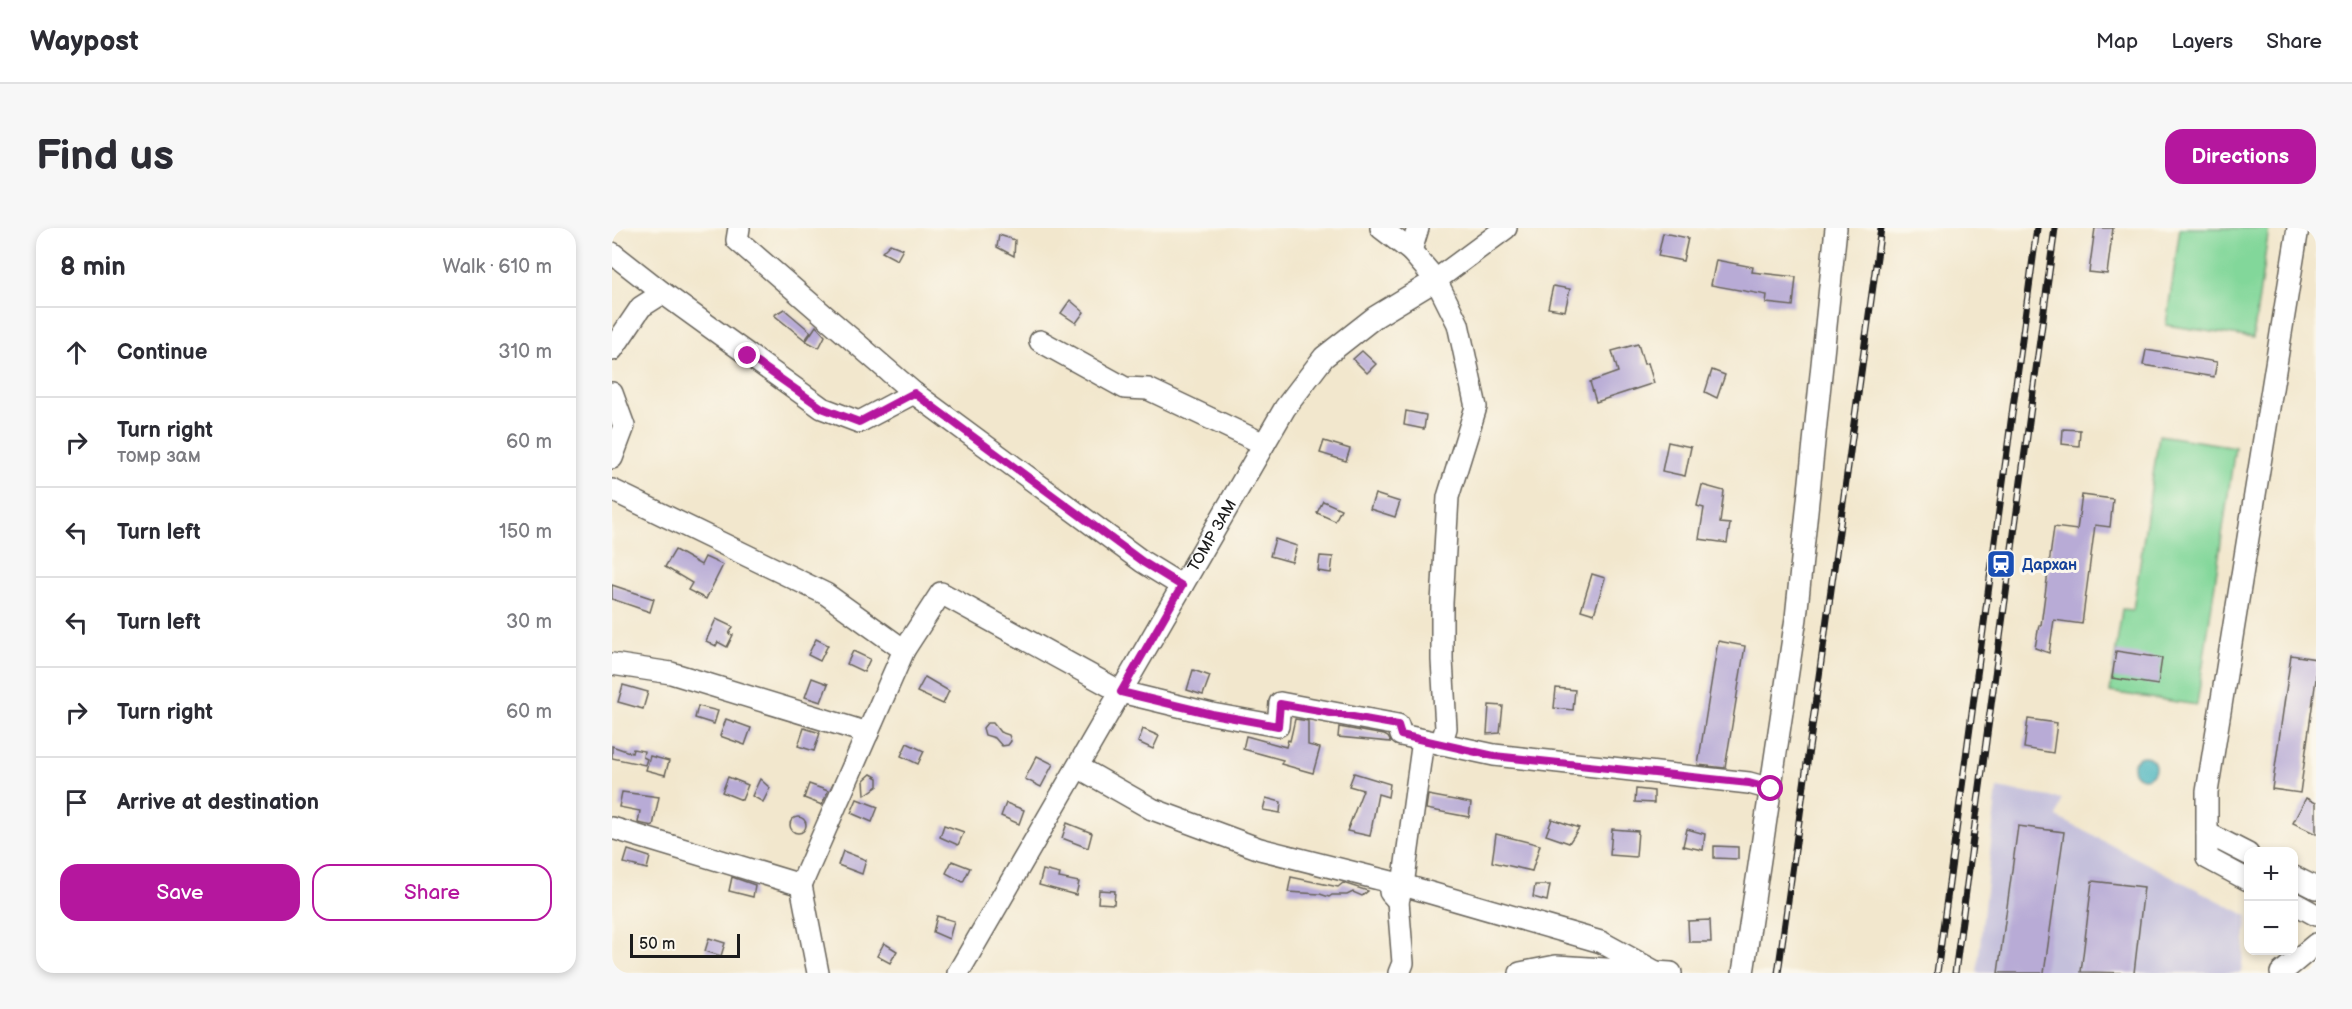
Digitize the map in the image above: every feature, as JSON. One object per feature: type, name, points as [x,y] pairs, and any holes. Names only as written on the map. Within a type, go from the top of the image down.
[{"type":"street","points":[[739,228],[737,240],[914,393],[1143,562],[1182,586]]},
{"type":"street","points":[[1382,228],[1411,251],[1436,280],[1458,324],[1476,407],[1448,497],[1442,614],[1446,728],[1432,742],[1401,893],[1402,963],[1399,973]]},
{"type":"street","points":[[1411,251],[1418,228]]},
{"type":"street","name":"ТОМР ЗАМ","points":[[958,973],[1285,408],[1324,357],[1375,317],[1436,280],[1506,228]]},
{"type":"street","points":[[1743,973],[1796,618],[1836,228]]},
{"type":"street","points":[[2244,878],[2207,858],[2207,792],[2298,228]]},
{"type":"street","points":[[612,253],[748,356],[822,408],[859,422],[914,393]]},
{"type":"street","points":[[612,350],[641,307],[663,293]]},
{"type":"street","points":[[1040,341],[1125,388],[1148,388],[1264,444]]},
{"type":"street","points":[[612,393],[624,426],[612,458]]},
{"type":"street","points":[[612,490],[826,594],[904,650]]},
{"type":"street","points":[[818,973],[801,885],[904,650],[941,593],[1121,692],[1212,714],[1278,726],[1280,704],[1398,725],[1401,735],[1494,756],[1749,783],[1771,789]]},
{"type":"street","points":[[612,664],[671,673],[868,733]]},
{"type":"street","points":[[1078,767],[1163,813],[1260,849],[1378,878],[1401,893],[1601,942],[1662,972]]},
{"type":"street","points":[[612,828],[801,885]]},
{"type":"street","points":[[2207,833],[2244,852]]},
{"type":"street","points":[[2298,879],[2316,888]]},
{"type":"street","points":[[2298,905],[2316,915]]},
{"type":"street","points":[[2281,973],[2316,944]]},
{"type":"street","points":[[1520,973],[1556,966],[1662,972]]},
{"type":"shaded area","points":[[1997,788],[2062,799],[2057,817],[2244,914],[2241,973],[1977,973]]},
{"type":"green space","points":[[2180,228],[2269,228],[2253,338],[2166,325]]},
{"type":"green space","points":[[2159,435],[2235,447],[2197,705],[2110,692],[2122,609],[2133,610]]},
{"type":"water","points":[[2140,756],[2148,756],[2155,763],[2155,771],[2148,778],[2140,778],[2133,771],[2133,763]]},
{"type":"building","points":[[2095,228],[2113,228],[2107,274],[2089,272]]},
{"type":"building","points":[[1663,233],[1688,238],[1683,261],[1658,256]]},
{"type":"building","points":[[999,235],[1015,240],[1014,256],[997,247]]},
{"type":"building","points":[[890,244],[903,249],[897,260],[882,252]]},
{"type":"building","points":[[1716,260],[1753,267],[1752,272],[1796,277],[1793,306],[1766,303],[1767,295],[1711,285]]},
{"type":"building","points":[[1553,286],[1570,289],[1565,311],[1548,308]]},
{"type":"building","points":[[1070,300],[1084,312],[1076,323],[1061,313]]},
{"type":"building","points":[[784,309],[811,332],[805,340],[774,315]]},
{"type":"building","points":[[816,326],[825,336],[819,348],[806,341]]},
{"type":"building","points":[[1638,344],[1644,364],[1648,363],[1654,383],[1596,402],[1590,382],[1618,372],[1612,351]]},
{"type":"building","points":[[2146,350],[2217,362],[2214,377],[2143,365]]},
{"type":"building","points":[[1362,351],[1376,364],[1367,373],[1353,359]]},
{"type":"building","points":[[1712,370],[1725,375],[1717,398],[1705,392]]},
{"type":"building","points":[[1406,411],[1426,415],[1424,429],[1404,425]]},
{"type":"building","points":[[2063,429],[2080,430],[2079,446],[2062,444]]},
{"type":"building","points":[[1324,441],[1350,449],[1346,461],[1320,453]]},
{"type":"building","points":[[1668,442],[1691,447],[1685,476],[1662,471]]},
{"type":"building","points":[[1702,485],[1724,491],[1720,523],[1730,524],[1727,543],[1699,539],[1704,508],[1697,506]]},
{"type":"building","points":[[1375,494],[1400,502],[1395,517],[1370,509]]},
{"type":"building","points":[[2082,495],[2113,499],[2110,527],[2095,525],[2082,624],[2054,620],[2049,653],[2035,648],[2039,625],[2041,625],[2054,527],[2077,530]]},
{"type":"building","points":[[1323,501],[1341,509],[1335,521],[1317,513]]},
{"type":"building","points":[[1275,539],[1297,546],[1292,562],[1270,556]]},
{"type":"building","points":[[675,550],[701,565],[705,557],[723,565],[706,599],[688,590],[692,583],[665,567]]},
{"type":"building","points":[[1320,556],[1333,557],[1331,573],[1318,571]]},
{"type":"building","points":[[1592,574],[1605,578],[1594,614],[1581,610]]},
{"type":"building","points":[[612,585],[654,599],[650,612],[612,599]]},
{"type":"building","points":[[716,619],[733,627],[729,634],[733,635],[727,647],[718,642],[716,646],[706,641]]},
{"type":"building","points":[[816,639],[828,645],[820,661],[808,655]]},
{"type":"building","points":[[1718,641],[1745,646],[1725,768],[1698,765]]},
{"type":"building","points":[[853,651],[870,659],[864,672],[847,664]]},
{"type":"building","points":[[2116,651],[2162,658],[2158,685],[2112,678]]},
{"type":"building","points":[[2291,655],[2316,659],[2316,679],[2300,793],[2272,789]]},
{"type":"building","points":[[1193,670],[1210,676],[1203,695],[1187,690]]},
{"type":"building","points":[[925,677],[949,691],[943,704],[917,692]]},
{"type":"building","points":[[812,678],[828,684],[821,702],[805,697]]},
{"type":"building","points":[[623,685],[648,692],[643,709],[618,702]]},
{"type":"building","points":[[1556,688],[1575,690],[1573,710],[1554,708]]},
{"type":"building","points":[[1489,705],[1503,706],[1500,733],[1487,734]]},
{"type":"building","points":[[698,706],[718,711],[714,724],[695,718]]},
{"type":"building","points":[[726,719],[751,728],[745,745],[720,736]]},
{"type":"building","points":[[1295,719],[1308,721],[1308,745],[1320,748],[1313,773],[1281,764],[1283,760],[1243,749],[1246,736],[1286,747],[1288,740],[1290,741]]},
{"type":"building","points":[[2028,719],[2057,723],[2053,753],[2024,748]]},
{"type":"building","points":[[987,723],[993,723],[1000,732],[1009,735],[1011,741],[1008,745],[1002,746],[995,738],[985,735],[983,728]]},
{"type":"building","points":[[1339,727],[1384,735],[1391,742],[1338,737]]},
{"type":"building","points":[[804,728],[820,733],[814,751],[798,746]]},
{"type":"building","points":[[1143,729],[1159,736],[1153,749],[1138,742]]},
{"type":"building","points":[[907,743],[924,751],[918,764],[901,756]]},
{"type":"building","points":[[612,746],[632,753],[633,749],[644,751],[643,757],[647,759],[645,765],[612,758]]},
{"type":"building","points":[[650,756],[669,761],[665,775],[646,770]]},
{"type":"building","points":[[1037,756],[1053,764],[1041,787],[1025,779]]},
{"type":"building","points":[[1354,773],[1390,784],[1388,797],[1378,794],[1370,836],[1347,831],[1363,790],[1349,786]]},
{"type":"building","points":[[871,774],[878,778],[878,786],[865,795],[864,780]]},
{"type":"building","points":[[728,777],[748,785],[742,800],[722,792]]},
{"type":"building","points":[[760,779],[770,788],[763,802],[752,796]]},
{"type":"building","points":[[809,784],[828,791],[822,805],[804,798]]},
{"type":"building","points":[[1636,789],[1654,791],[1654,803],[1635,802]]},
{"type":"building","points":[[622,792],[659,797],[653,826],[638,823],[640,811],[619,807]]},
{"type":"building","points":[[1428,795],[1471,803],[1469,817],[1426,809]]},
{"type":"building","points":[[1266,798],[1281,802],[1280,813],[1263,810]]},
{"type":"building","points":[[2306,798],[2316,803],[2316,834],[2293,823]]},
{"type":"building","points":[[857,799],[878,807],[872,822],[851,813]]},
{"type":"building","points":[[1006,803],[1024,810],[1019,824],[1001,816]]},
{"type":"building","points":[[798,817],[804,819],[806,825],[804,831],[798,833],[792,831],[790,825],[792,819]]},
{"type":"building","points":[[1552,819],[1579,828],[1569,843],[1546,835]]},
{"type":"building","points":[[1067,823],[1092,833],[1088,848],[1062,838]]},
{"type":"building","points":[[944,825],[964,832],[958,845],[940,837]]},
{"type":"building","points":[[2018,826],[2064,832],[2044,973],[1998,973]]},
{"type":"building","points":[[1612,829],[1638,831],[1636,857],[1610,855]]},
{"type":"building","points":[[1687,829],[1705,834],[1703,850],[1683,846]]},
{"type":"building","points":[[1496,834],[1540,845],[1532,871],[1492,862]]},
{"type":"building","points":[[1714,846],[1738,847],[1738,859],[1714,858]]},
{"type":"building","points":[[628,850],[650,857],[647,869],[624,863]]},
{"type":"building","points":[[843,851],[866,860],[862,874],[838,865]]},
{"type":"building","points":[[952,861],[970,868],[963,882],[946,873]]},
{"type":"building","points":[[1043,870],[1060,874],[1059,878],[1079,882],[1076,895],[1039,885]]},
{"type":"building","points":[[732,877],[755,885],[753,897],[729,891]]},
{"type":"building","points":[[1291,877],[1338,887],[1343,883],[1368,891],[1362,896],[1353,892],[1329,897],[1320,894],[1288,892]]},
{"type":"building","points":[[2092,881],[2144,887],[2134,973],[2081,972]]},
{"type":"building","points":[[1535,885],[1550,885],[1547,901],[1533,897]]},
{"type":"building","points":[[1099,890],[1115,891],[1114,904],[1098,903]]},
{"type":"building","points":[[937,916],[954,921],[949,939],[933,932]]},
{"type":"building","points":[[1710,920],[1711,942],[1689,942],[1688,921]]},
{"type":"building","points":[[709,938],[725,943],[721,956],[705,951]]},
{"type":"building","points":[[884,943],[897,951],[890,963],[877,956]]},
{"type":"railway","points":[[1778,973],[1881,228]]},
{"type":"railway","points":[[1937,973],[2037,228]]},
{"type":"railway","points":[[1955,973],[2055,228]]},
{"type":"place","name":"Дархан","points":[[2001,564]]},
{"type":"route","points":[[748,356],[822,408],[859,422],[914,393],[1143,562],[1182,586],[1121,692],[1212,714],[1278,726],[1280,704],[1398,725],[1401,735],[1494,756],[1749,783],[1771,789]]}]
